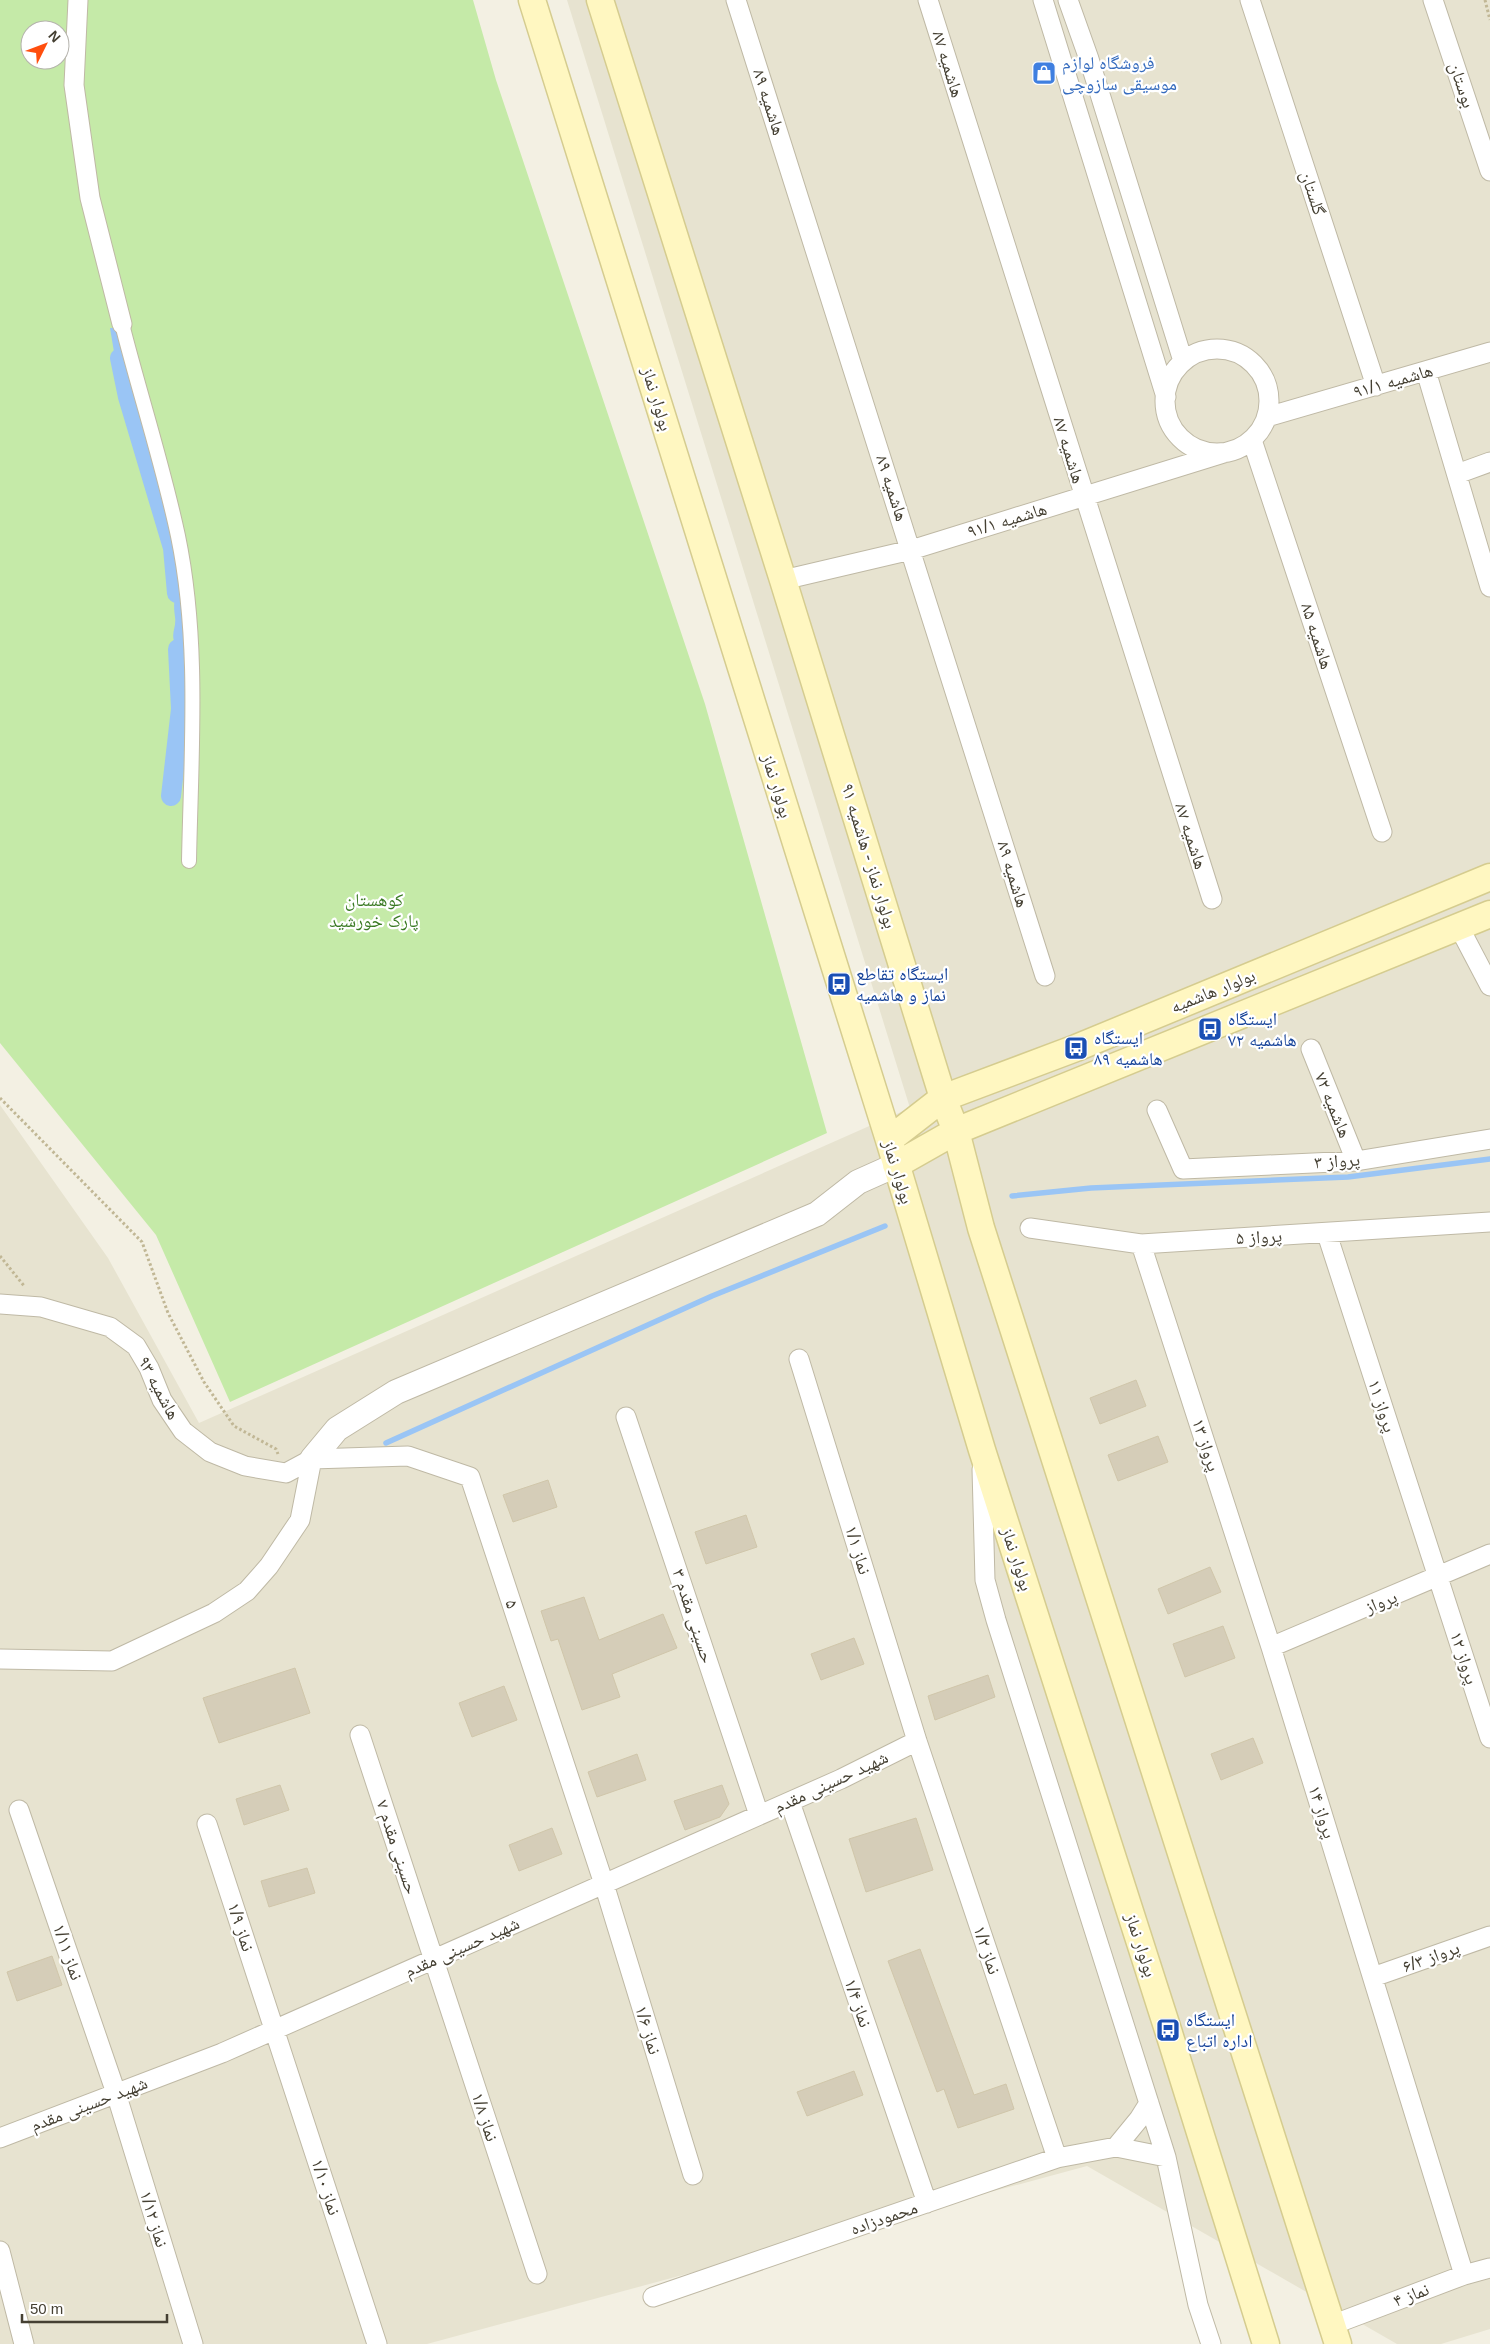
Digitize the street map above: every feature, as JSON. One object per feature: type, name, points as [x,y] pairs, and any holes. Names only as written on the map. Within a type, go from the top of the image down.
[{"type":"main road","name":"بولوار نماز","points":[[532,0],[893,1153],[982,1450],[1165,2020],[1266,2344]]},
{"type":"main road","points":[[600,0],[783,580]]},
{"type":"main road","name":"بولوار نماز - هاشمیه ۹۱","points":[[783,580],[943,1098],[956,1131]]},
{"type":"main road","name":"بولوار هاشمیه","points":[[893,1153],[943,1098],[1076,1048],[1490,876]]},
{"type":"main road","name":"بولوار هاشمیه","points":[[893,1153],[956,1131],[1490,914]]},
{"type":"main road","points":[[956,1131],[981,1228],[1335,2335]]},
{"type":"street","points":[[78,0],[74,85],[90,198],[178,537],[186,600],[192,682],[189,861]]},
{"type":"street","name":"هاشمیه ۸۹","points":[[736,0],[1045,976]]},
{"type":"street","name":"هاشمیه ۸۷","points":[[928,0],[1212,900]]},
{"type":"street","points":[[1043,0],[1166,397],[1171,424],[1178,435],[1188,444],[1201,450],[1227,452],[1252,440],[1261,430],[1267,418],[1269,404],[1264,378],[1256,366],[1234,351],[1207,350],[1183,361],[1174,371],[1166,397]]},
{"type":"street","points":[[1068,0],[1089,59],[1183,361]]},
{"type":"street","name":"گلستان","points":[[1250,0],[1376,386]]},
{"type":"street","name":"بوستان","points":[[1433,0],[1490,171]]},
{"type":"street","name":"هاشمیه ۹۱/۱","points":[[1267,418],[1490,352]]},
{"type":"street","points":[[1426,371],[1490,587]]},
{"type":"street","name":"هاشمیه ۸۵","points":[[1252,440],[1382,832]]},
{"type":"street","name":"هاشمیه ۹۱/۱","points":[[783,580],[911,550],[1227,452]]},
{"type":"street","points":[[1457,474],[1490,462]]},
{"type":"street","points":[[1459,927],[1490,986]]},
{"type":"street","name":"هاشمیه ۷۲","points":[[1311,1049],[1356,1161]]},
{"type":"street","name":"پرواز ۳","points":[[1157,1110],[1183,1170],[1356,1161],[1490,1139]]},
{"type":"street","points":[[286,1473],[312,1459],[337,1429],[396,1392],[817,1214],[893,1153]]},
{"type":"street","name":"پرواز ۵","points":[[1030,1228],[1141,1244],[1326,1234],[1490,1222]]},
{"type":"street","name":"پرواز ۱۱","points":[[1326,1234],[1438,1578]]},
{"type":"street","name":"پرواز ۱۳","points":[[1141,1244],[1271,1647]]},
{"type":"street","name":"هاشمیه ۹۳","points":[[0,1304],[41,1307],[110,1327],[136,1346],[150,1368],[162,1400],[183,1432],[210,1452],[245,1466],[286,1473]]},
{"type":"street","name":"نماز ۱/۱","points":[[799,1359],[917,1741]]},
{"type":"street","name":"حسینی مقدم ۳","points":[[626,1416],[759,1815]]},
{"type":"street","points":[[982,1450],[985,1580],[1166,2157],[1198,2305],[1210,2344]]},
{"type":"street","name":"۵","points":[[312,1459],[408,1456],[470,1478],[604,1884]]},
{"type":"street","points":[[0,1659],[112,1660],[214,1613],[247,1591],[269,1566],[300,1520],[312,1459]]},
{"type":"street","name":"پرواز","points":[[1271,1647],[1438,1578],[1490,1554]]},
{"type":"street","name":"پرواز ۱۲","points":[[1438,1578],[1490,1738]]},
{"type":"street","name":"پرواز ۱۴","points":[[1271,1647],[1464,2275]]},
{"type":"street","name":"حسینی مقدم ۷","points":[[360,1735],[434,1959]]},
{"type":"street","name":"شهید حسینی مقدم","points":[[0,2138],[222,2053],[790,1802],[917,1741]]},
{"type":"street","name":"نماز ۱/۲","points":[[917,1741],[1058,2158]]},
{"type":"street","name":"نماز ۱/۴","points":[[790,1802],[927,2203]]},
{"type":"street","name":"نماز ۱/۱۱","points":[[19,1810],[116,2094]]},
{"type":"street","name":"نماز ۱/۹","points":[[207,1824],[275,2029]]},
{"type":"street","name":"نماز ۱/۶","points":[[604,1884],[693,2176]]},
{"type":"street","name":"پرواز ۶/۳","points":[[1373,1977],[1490,1936]]},
{"type":"street","name":"نماز ۱/۸","points":[[434,1959],[537,2274]]},
{"type":"street","name":"نماز ۱/۱۰","points":[[275,2029],[378,2344]]},
{"type":"street","name":"نماز ۱/۱۲","points":[[116,2094],[193,2344]]},
{"type":"street","points":[[1116,2147],[1148,2103]]},
{"type":"street","name":"محمودزاده","points":[[654,2297],[1058,2158],[1116,2147],[1166,2157]]},
{"type":"street","points":[[0,2251],[24,2344]]},
{"type":"street","name":"نماز ۴","points":[[1335,2335],[1464,2275],[1490,2268]]},
{"type":"path","points":[[1485,0],[1490,20]]},
{"type":"path","points":[[0,1098],[142,1242],[168,1313],[204,1382],[234,1426],[276,1449],[286,1473]]},
{"type":"path","points":[[0,1256],[41,1307]]},
{"type":"shaded area","points":[[567,0],[1490,0],[1490,2329],[1441,2344],[1397,2344],[1087,2166],[427,2344],[0,2344],[0,1105],[108,1258],[199,1423],[910,1108]]},
{"type":"green space","name":"کوهستان پارک خورشید","points":[[0,0],[473,0],[496,80],[705,704],[827,1133],[230,1402],[156,1235],[0,1043]]},
{"type":"water","points":[[110,328],[119,328],[125,358],[115,358]]},
{"type":"water","points":[[177,593],[182,605],[184,622],[183,638],[178,649],[173,636],[175,621],[174,603]]},
{"type":"building","points":[[1136,1380],[1146,1406],[1100,1424],[1090,1398]]},
{"type":"building","points":[[1158,1436],[1168,1462],[1118,1481],[1108,1455]]},
{"type":"building","points":[[548,1480],[557,1507],[513,1522],[503,1495]]},
{"type":"building","points":[[746,1515],[757,1547],[706,1564],[695,1532]]},
{"type":"building","points":[[1210,1567],[1221,1592],[1168,1614],[1158,1589]]},
{"type":"building","points":[[584,1597],[599,1640],[663,1614],[677,1648],[612,1674],[620,1697],[582,1710],[558,1639],[551,1641],[541,1611]]},
{"type":"building","points":[[1223,1626],[1235,1658],[1185,1677],[1173,1644]]},
{"type":"building","points":[[854,1638],[864,1664],[821,1680],[811,1654]]},
{"type":"building","points":[[295,1668],[310,1713],[219,1743],[203,1698]]},
{"type":"building","points":[[988,1675],[995,1697],[935,1720],[928,1696]]},
{"type":"building","points":[[504,1686],[517,1720],[472,1737],[459,1703]]},
{"type":"building","points":[[1253,1738],[1263,1763],[1221,1780],[1211,1754]]},
{"type":"building","points":[[637,1754],[646,1780],[597,1797],[588,1772]]},
{"type":"building","points":[[280,1785],[289,1810],[244,1825],[236,1799]]},
{"type":"building","points":[[722,1785],[729,1804],[720,1817],[685,1830],[674,1801]]},
{"type":"building","points":[[916,1818],[933,1870],[866,1892],[849,1839]]},
{"type":"building","points":[[552,1828],[562,1854],[519,1871],[509,1845]]},
{"type":"building","points":[[307,1868],[315,1893],[269,1907],[261,1881]]},
{"type":"building","points":[[920,1949],[974,2095],[1006,2084],[1014,2109],[958,2128],[944,2089],[937,2092],[888,1961]]},
{"type":"building","points":[[52,1956],[62,1985],[17,2001],[7,1972]]},
{"type":"building","points":[[854,2071],[863,2095],[807,2116],[797,2092]]},
{"type":"waterway","points":[[120,358],[128,397],[173,548],[177,593]]},
{"type":"waterway","points":[[171,796],[181,709],[178,649]]},
{"type":"waterway","points":[[1012,1196],[1091,1188],[1348,1177],[1490,1159]]},
{"type":"waterway","points":[[386,1443],[712,1296],[885,1226]]},
{"type":"place","name":"فروشگاه لوازم موسیقی سازوچی","points":[[1044,73]]},
{"type":"place","name":"ایستگاه تقاطع نماز و هاشمیه","points":[[839,984]]},
{"type":"place","name":"ایستگاه هاشمیه ۷۲","points":[[1210,1029]]},
{"type":"place","name":"ایستگاه هاشمیه ۸۹","points":[[1076,1048]]},
{"type":"place","name":"ایستگاه اداره اتباع","points":[[1168,2030]]}]
